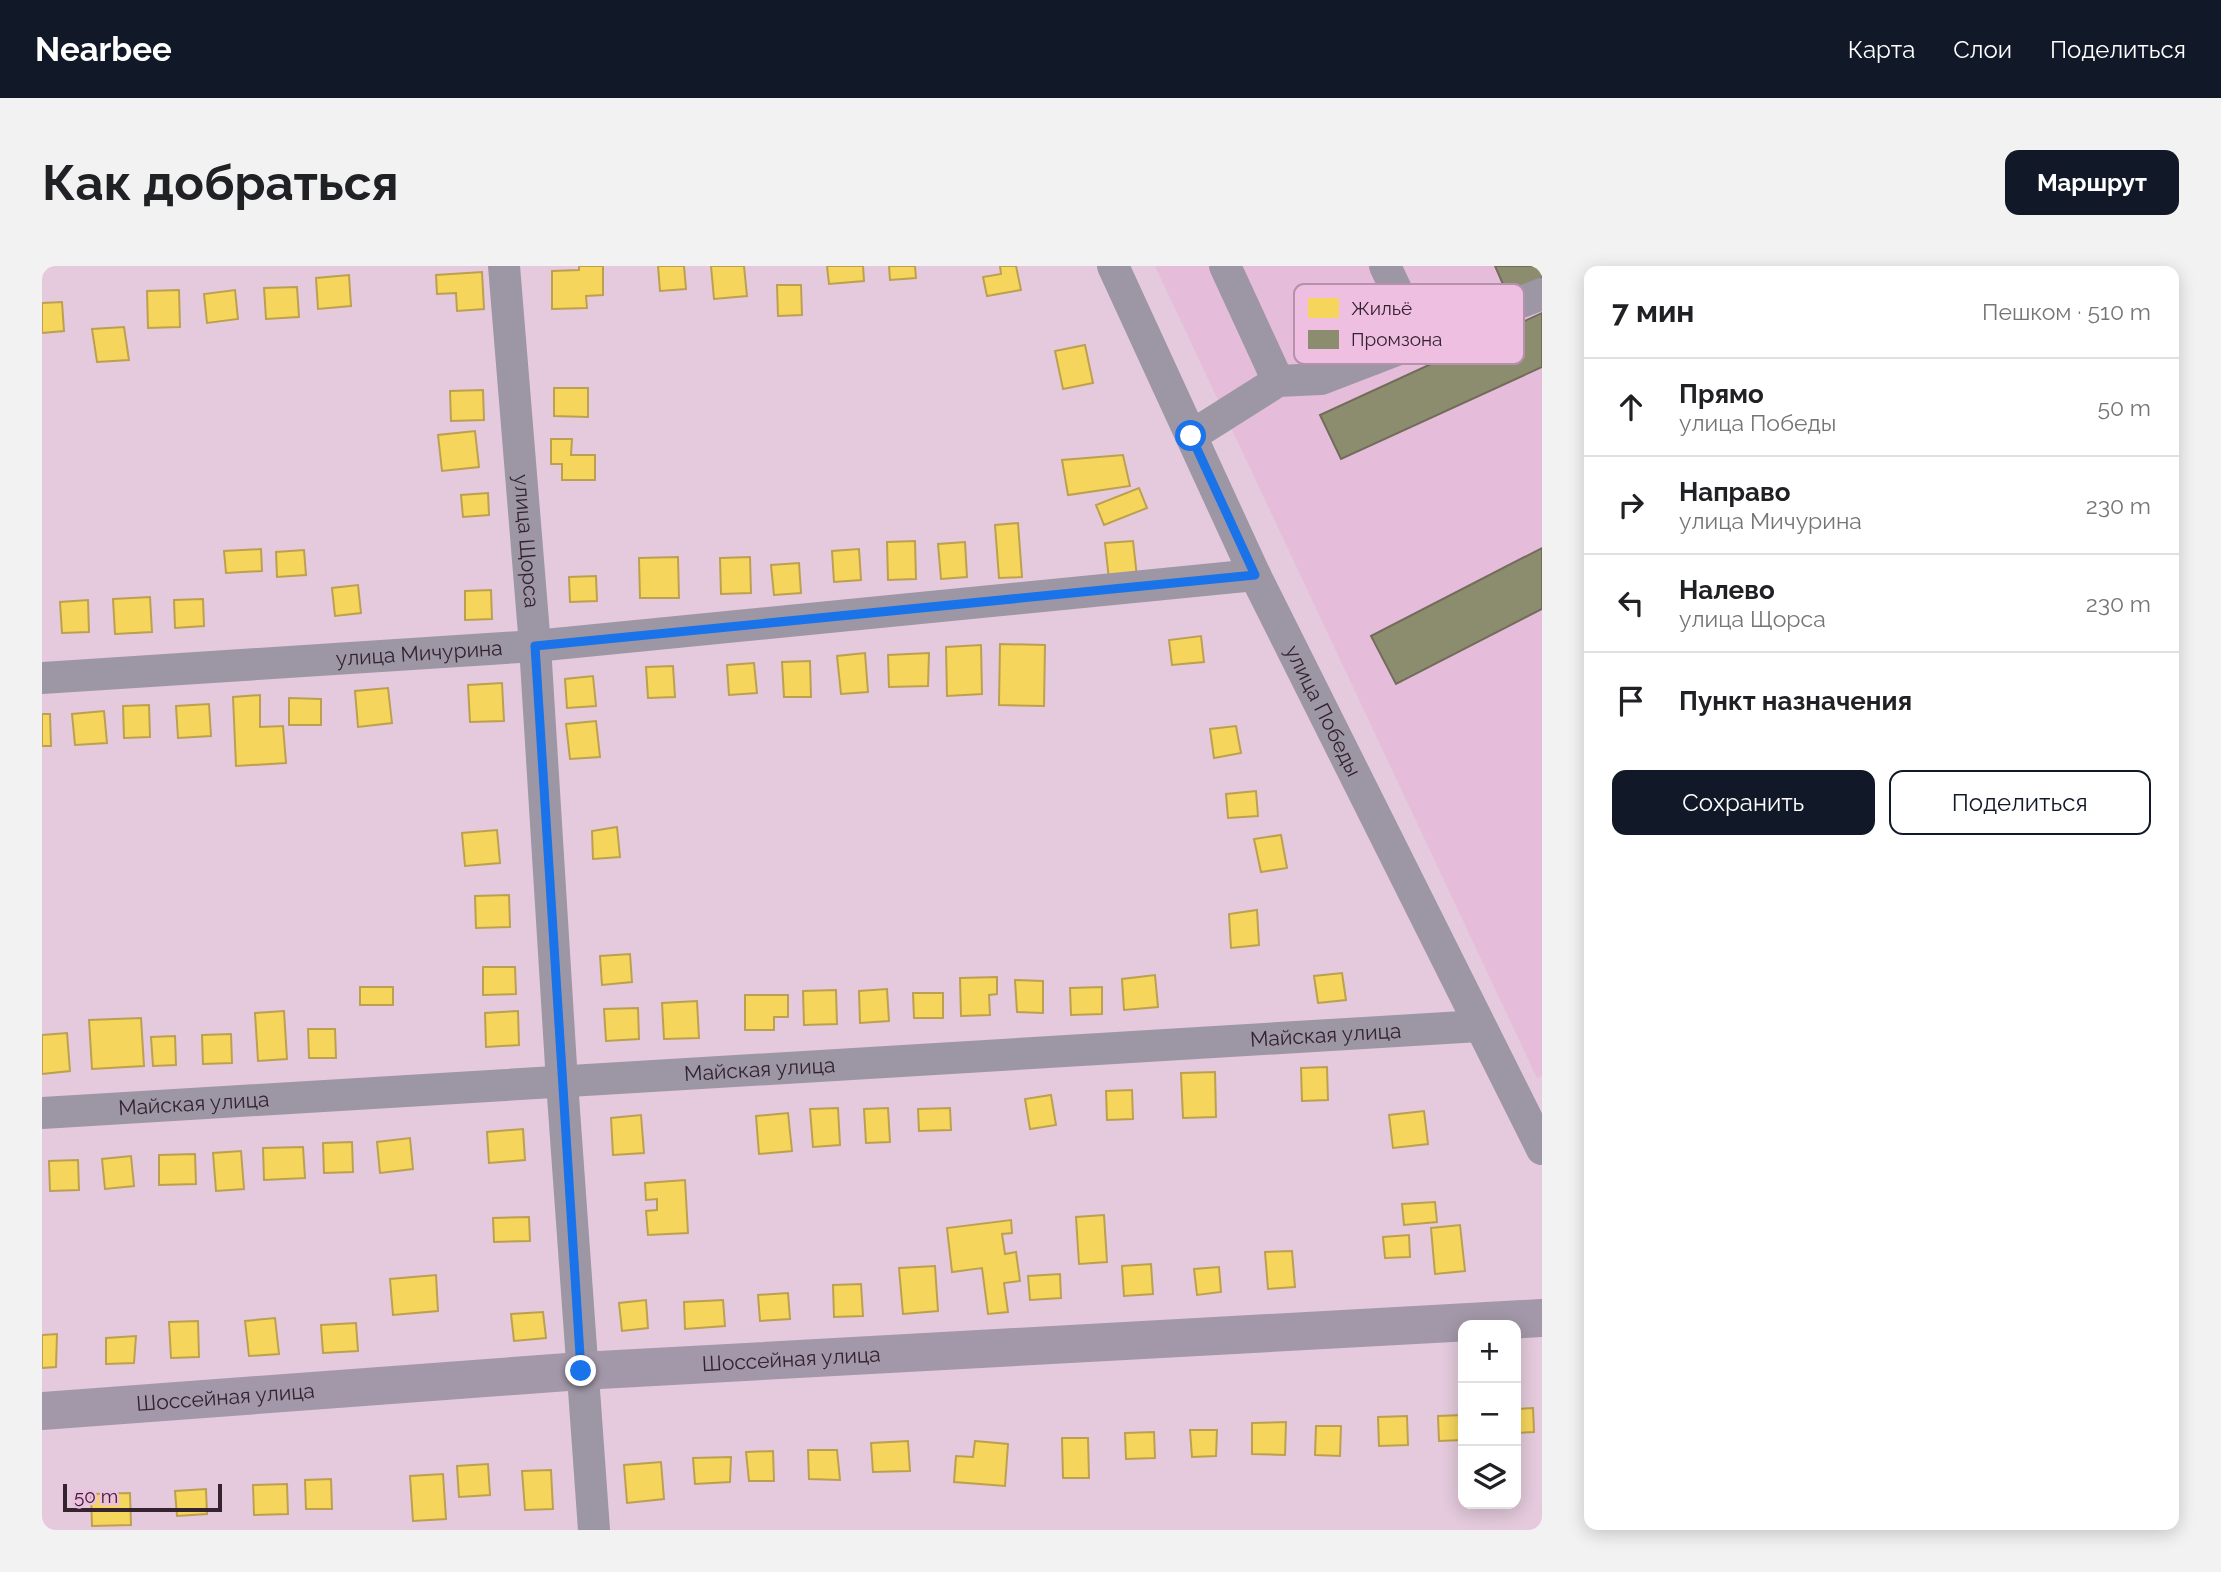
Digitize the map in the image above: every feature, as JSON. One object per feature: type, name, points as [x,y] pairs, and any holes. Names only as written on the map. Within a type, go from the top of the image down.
[{"type":"main road","name":"Шоссейная улица","points":[[42,1411],[581,1371],[1542,1318]]},
{"type":"street","name":"улица Щорса","points":[[504,266],[535,646],[581,1371],[594,1530]]},
{"type":"street","name":"улица Победы","points":[[1113,266],[1255,575],[1542,1149]]},
{"type":"street","points":[[1225,266],[1278,381]]},
{"type":"street","points":[[1385,266],[1393,284]]},
{"type":"street","points":[[1524,301],[1542,294]]},
{"type":"street","points":[[1191,436],[1278,381],[1321,379],[1360,364]]},
{"type":"street","name":"улица Мичурина","points":[[42,678],[535,646],[1255,575]]},
{"type":"street","name":"Майская улица","points":[[42,1113],[1479,1026]]},
{"type":"shaded area","points":[[1155,266],[1542,266],[1542,1076],[1537,1078]]},
{"type":"building: Жильё","points":[[579,266],[603,266],[603,295],[586,296],[587,308],[552,309],[552,271],[579,270]]},
{"type":"building: Жильё","points":[[658,266],[684,266],[686,289],[660,291]]},
{"type":"building: Жильё","points":[[711,266],[744,266],[747,296],[714,299]]},
{"type":"building: Жильё","points":[[827,266],[863,266],[864,281],[829,284]]},
{"type":"building: Жильё","points":[[889,266],[915,266],[916,278],[890,280]]},
{"type":"building: Жильё","points":[[1000,266],[1016,266],[1021,290],[987,296],[983,277],[1001,274]]},
{"type":"building: Жильё","points":[[482,272],[484,309],[457,311],[456,293],[437,294],[436,275]]},
{"type":"building: Жильё","points":[[349,275],[351,306],[318,309],[316,278]]},
{"type":"building: Жильё","points":[[777,285],[801,285],[802,315],[778,316]]},
{"type":"building: Жильё","points":[[297,287],[299,317],[266,319],[264,288]]},
{"type":"building: Жильё","points":[[179,290],[180,327],[148,328],[147,291]]},
{"type":"building: Жильё","points":[[235,290],[238,319],[207,323],[204,294]]},
{"type":"building: Жильё","points":[[62,302],[64,331],[42,333],[42,303]]},
{"type":"building: Жильё","points":[[124,327],[129,360],[97,362],[92,329]]},
{"type":"building: Жильё","points":[[1085,345],[1093,383],[1063,389],[1055,351]]},
{"type":"building: Жильё","points":[[554,388],[588,388],[588,417],[554,416]]},
{"type":"building: Жильё","points":[[483,390],[484,420],[451,421],[450,391]]},
{"type":"building: Жильё","points":[[475,431],[479,467],[442,471],[438,435]]},
{"type":"building: Жильё","points":[[551,439],[572,439],[571,455],[595,455],[595,480],[562,480],[562,464],[551,464]]},
{"type":"building: Жильё","points":[[1123,455],[1130,486],[1068,495],[1062,460]]},
{"type":"building: Жильё","points":[[1139,488],[1147,508],[1104,525],[1096,505]]},
{"type":"building: Жильё","points":[[488,493],[489,515],[463,517],[461,495]]},
{"type":"building: Жильё","points":[[1018,523],[1022,577],[999,578],[995,525]]},
{"type":"building: Жильё","points":[[915,541],[916,579],[888,580],[887,542]]},
{"type":"building: Жильё","points":[[1133,541],[1137,577],[1109,580],[1105,543]]},
{"type":"building: Жильё","points":[[965,542],[967,577],[941,579],[938,544]]},
{"type":"building: Жильё","points":[[261,549],[262,571],[226,573],[224,551]]},
{"type":"building: Жильё","points":[[859,549],[861,580],[834,582],[832,551]]},
{"type":"building: Жильё","points":[[304,550],[306,575],[277,577],[276,552]]},
{"type":"building: Жильё","points":[[678,557],[679,598],[640,598],[639,558]]},
{"type":"building: Жильё","points":[[750,557],[751,593],[721,594],[720,558]]},
{"type":"building: Жильё","points":[[799,563],[801,593],[774,595],[771,565]]},
{"type":"building: Жильё","points":[[596,576],[597,601],[570,602],[569,577]]},
{"type":"building: Жильё","points":[[358,585],[361,613],[335,616],[332,588]]},
{"type":"building: Жильё","points":[[491,590],[492,619],[465,620],[465,591]]},
{"type":"building: Жильё","points":[[150,597],[152,632],[115,634],[113,599]]},
{"type":"building: Жильё","points":[[203,599],[204,626],[175,628],[174,600]]},
{"type":"building: Жильё","points":[[88,600],[89,632],[62,633],[60,602]]},
{"type":"building: Жильё","points":[[1201,636],[1204,662],[1172,665],[1169,640]]},
{"type":"building: Жильё","points":[[1000,644],[1045,645],[1044,706],[999,705]]},
{"type":"building: Жильё","points":[[981,645],[982,694],[947,696],[946,647]]},
{"type":"building: Жильё","points":[[865,653],[868,692],[841,694],[837,656]]},
{"type":"building: Жильё","points":[[929,653],[928,686],[889,687],[888,655]]},
{"type":"building: Жильё","points":[[810,661],[811,697],[784,697],[782,662]]},
{"type":"building: Жильё","points":[[754,663],[757,693],[729,695],[727,665]]},
{"type":"building: Жильё","points":[[673,666],[675,697],[648,698],[646,667]]},
{"type":"building: Жильё","points":[[593,676],[596,706],[567,708],[565,679]]},
{"type":"building: Жильё","points":[[502,683],[504,721],[470,722],[468,685]]},
{"type":"building: Жильё","points":[[388,688],[392,723],[358,727],[355,691]]},
{"type":"building: Жильё","points":[[260,695],[260,727],[283,726],[286,763],[236,766],[233,697]]},
{"type":"building: Жильё","points":[[289,698],[321,699],[321,725],[289,725]]},
{"type":"building: Жильё","points":[[209,704],[211,736],[178,738],[176,706]]},
{"type":"building: Жильё","points":[[149,705],[150,737],[124,738],[123,706]]},
{"type":"building: Жильё","points":[[104,711],[107,743],[75,745],[72,714]]},
{"type":"building: Жильё","points":[[42,714],[50,714],[51,746],[42,746]]},
{"type":"building: Жильё","points":[[596,721],[600,757],[570,759],[566,724]]},
{"type":"building: Жильё","points":[[1236,726],[1241,753],[1214,758],[1210,729]]},
{"type":"building: Жильё","points":[[1256,791],[1258,816],[1228,818],[1226,794]]},
{"type":"building: Жильё","points":[[617,827],[620,857],[593,859],[592,831]]},
{"type":"building: Жильё","points":[[497,830],[500,863],[465,866],[462,833]]},
{"type":"building: Жильё","points":[[1281,835],[1287,868],[1261,872],[1254,839]]},
{"type":"building: Жильё","points":[[509,895],[510,927],[476,928],[475,896]]},
{"type":"building: Жильё","points":[[1257,910],[1259,945],[1231,948],[1229,914]]},
{"type":"building: Жильё","points":[[630,954],[632,982],[602,985],[600,956]]},
{"type":"building: Жильё","points":[[483,967],[515,967],[516,994],[483,995]]},
{"type":"building: Жильё","points":[[1342,973],[1346,1000],[1318,1003],[1314,976]]},
{"type":"building: Жильё","points":[[1155,975],[1158,1007],[1124,1010],[1122,979]]},
{"type":"building: Жильё","points":[[997,977],[997,994],[989,995],[990,1015],[961,1016],[960,978]]},
{"type":"building: Жильё","points":[[1015,980],[1043,981],[1043,1013],[1017,1012]]},
{"type":"building: Жильё","points":[[360,987],[393,987],[393,1005],[360,1005]]},
{"type":"building: Жильё","points":[[1102,987],[1102,1014],[1071,1015],[1070,988]]},
{"type":"building: Жильё","points":[[887,989],[889,1021],[860,1023],[859,991]]},
{"type":"building: Жильё","points":[[836,990],[837,1024],[804,1025],[803,991]]},
{"type":"building: Жильё","points":[[913,993],[943,993],[943,1018],[914,1018]]},
{"type":"building: Жильё","points":[[745,995],[788,995],[788,1017],[774,1017],[774,1030],[745,1030]]},
{"type":"building: Жильё","points":[[697,1001],[699,1038],[664,1039],[662,1003]]},
{"type":"building: Жильё","points":[[638,1008],[639,1039],[606,1041],[604,1009]]},
{"type":"building: Жильё","points":[[284,1011],[287,1059],[258,1061],[255,1013]]},
{"type":"building: Жильё","points":[[518,1011],[519,1045],[486,1047],[485,1013]]},
{"type":"building: Жильё","points":[[141,1018],[144,1066],[92,1069],[89,1020]]},
{"type":"building: Жильё","points":[[308,1029],[335,1029],[336,1058],[309,1058]]},
{"type":"building: Жильё","points":[[67,1033],[70,1071],[42,1074],[42,1035]]},
{"type":"building: Жильё","points":[[231,1034],[232,1063],[203,1064],[202,1035]]},
{"type":"building: Жильё","points":[[175,1036],[176,1065],[153,1066],[151,1037]]},
{"type":"building: Жильё","points":[[1327,1067],[1328,1100],[1302,1101],[1301,1068]]},
{"type":"building: Жильё","points":[[1215,1072],[1216,1117],[1183,1118],[1181,1073]]},
{"type":"building: Жильё","points":[[1132,1090],[1133,1119],[1107,1120],[1106,1091]]},
{"type":"building: Жильё","points":[[1051,1095],[1056,1125],[1030,1129],[1025,1099]]},
{"type":"building: Жильё","points":[[838,1108],[840,1145],[813,1147],[810,1109]]},
{"type":"building: Жильё","points":[[888,1108],[890,1142],[866,1143],[864,1109]]},
{"type":"building: Жильё","points":[[950,1108],[951,1130],[919,1131],[918,1109]]},
{"type":"building: Жильё","points":[[1424,1111],[1428,1144],[1393,1148],[1389,1115]]},
{"type":"building: Жильё","points":[[788,1113],[792,1151],[759,1154],[756,1116]]},
{"type":"building: Жильё","points":[[641,1115],[644,1153],[613,1155],[611,1118]]},
{"type":"building: Жильё","points":[[523,1129],[525,1160],[489,1163],[487,1132]]},
{"type":"building: Жильё","points":[[410,1138],[413,1169],[380,1173],[377,1142]]},
{"type":"building: Жильё","points":[[352,1142],[353,1172],[324,1173],[323,1143]]},
{"type":"building: Жильё","points":[[303,1147],[305,1178],[264,1180],[263,1148]]},
{"type":"building: Жильё","points":[[241,1151],[244,1189],[216,1191],[213,1153]]},
{"type":"building: Жильё","points":[[195,1154],[196,1184],[159,1185],[159,1155]]},
{"type":"building: Жильё","points":[[131,1156],[134,1186],[105,1189],[102,1159]]},
{"type":"building: Жильё","points":[[78,1160],[79,1190],[50,1191],[49,1161]]},
{"type":"building: Жильё","points":[[685,1180],[688,1233],[648,1235],[646,1211],[657,1210],[657,1199],[646,1200],[645,1183]]},
{"type":"building: Жильё","points":[[1435,1202],[1437,1222],[1404,1225],[1402,1204]]},
{"type":"building: Жильё","points":[[1104,1215],[1107,1262],[1079,1264],[1076,1217]]},
{"type":"building: Жильё","points":[[529,1217],[530,1241],[494,1242],[493,1218]]},
{"type":"building: Жильё","points":[[1011,1220],[1012,1233],[1002,1234],[1005,1254],[1016,1252],[1020,1281],[1004,1283],[1008,1312],[988,1314],[982,1268],[952,1272],[947,1228]]},
{"type":"building: Жильё","points":[[1460,1225],[1465,1271],[1435,1274],[1431,1228]]},
{"type":"building: Жильё","points":[[1409,1235],[1410,1257],[1385,1258],[1383,1237]]},
{"type":"building: Жильё","points":[[1292,1251],[1295,1287],[1268,1289],[1265,1252]]},
{"type":"building: Жильё","points":[[1151,1264],[1153,1294],[1124,1296],[1122,1266]]},
{"type":"building: Жильё","points":[[935,1266],[938,1311],[903,1314],[899,1268]]},
{"type":"building: Жильё","points":[[1219,1267],[1221,1292],[1197,1295],[1194,1269]]},
{"type":"building: Жильё","points":[[1060,1274],[1061,1298],[1030,1300],[1028,1276]]},
{"type":"building: Жильё","points":[[436,1275],[438,1311],[393,1315],[390,1279]]},
{"type":"building: Жильё","points":[[861,1284],[863,1316],[834,1317],[833,1285]]},
{"type":"building: Жильё","points":[[788,1293],[790,1319],[760,1321],[758,1295]]},
{"type":"building: Жильё","points":[[646,1300],[648,1328],[622,1331],[619,1303]]},
{"type":"building: Жильё","points":[[723,1300],[725,1326],[685,1329],[684,1302]]},
{"type":"building: Жильё","points":[[543,1312],[546,1338],[514,1341],[511,1314]]},
{"type":"building: Жильё","points":[[275,1318],[279,1354],[249,1356],[245,1321]]},
{"type":"building: Жильё","points":[[198,1321],[199,1357],[171,1358],[169,1322]]},
{"type":"building: Жильё","points":[[356,1323],[358,1351],[323,1353],[321,1325]]},
{"type":"building: Жильё","points":[[57,1334],[56,1367],[42,1368],[42,1335]]},
{"type":"building: Жильё","points":[[136,1336],[134,1363],[106,1364],[106,1338]]},
{"type":"building: Жильё","points":[[1533,1408],[1534,1432],[1521,1433],[1521,1409]]},
{"type":"building: Жильё","points":[[1458,1415],[1458,1440],[1439,1441],[1438,1416]]},
{"type":"building: Жильё","points":[[1407,1416],[1408,1445],[1379,1446],[1378,1417]]},
{"type":"building: Жильё","points":[[1286,1422],[1285,1455],[1252,1454],[1252,1423]]},
{"type":"building: Жильё","points":[[1316,1426],[1341,1426],[1340,1456],[1315,1455]]},
{"type":"building: Жильё","points":[[1190,1430],[1217,1430],[1216,1456],[1192,1457]]},
{"type":"building: Жильё","points":[[1154,1432],[1155,1458],[1126,1459],[1125,1433]]},
{"type":"building: Жильё","points":[[1062,1438],[1088,1438],[1089,1478],[1063,1478]]},
{"type":"building: Жильё","points":[[908,1441],[910,1471],[873,1472],[871,1443]]},
{"type":"building: Жильё","points":[[975,1441],[1008,1444],[1005,1486],[954,1482],[956,1456],[973,1457]]},
{"type":"building: Жильё","points":[[808,1450],[837,1450],[840,1480],[809,1479]]},
{"type":"building: Жильё","points":[[773,1451],[774,1481],[749,1481],[746,1452]]},
{"type":"building: Жильё","points":[[731,1457],[730,1482],[695,1484],[693,1458]]},
{"type":"building: Жильё","points":[[661,1462],[664,1499],[627,1503],[624,1465]]},
{"type":"building: Жильё","points":[[488,1464],[490,1495],[459,1497],[457,1466]]},
{"type":"building: Жильё","points":[[551,1470],[553,1509],[525,1510],[522,1471]]},
{"type":"building: Жильё","points":[[443,1474],[446,1519],[413,1521],[410,1476]]},
{"type":"building: Жильё","points":[[331,1479],[332,1509],[306,1509],[305,1480]]},
{"type":"building: Жильё","points":[[287,1484],[288,1514],[254,1515],[253,1485]]},
{"type":"building: Жильё","points":[[206,1489],[207,1514],[177,1516],[175,1491]]},
{"type":"building: Жильё","points":[[130,1493],[131,1525],[92,1526],[91,1494]]},
{"type":"building: Промзона","points":[[1495,266],[1542,266],[1542,284],[1524,292],[1524,284],[1503,284]]},
{"type":"building: Промзона","points":[[1542,313],[1542,367],[1341,459],[1320,415],[1431,364],[1524,364],[1524,321]]},
{"type":"building: Промзона","points":[[1542,548],[1542,609],[1396,684],[1371,636]]},
{"type":"route","points":[[581,1371],[535,646],[1255,575],[1191,436]]}]
